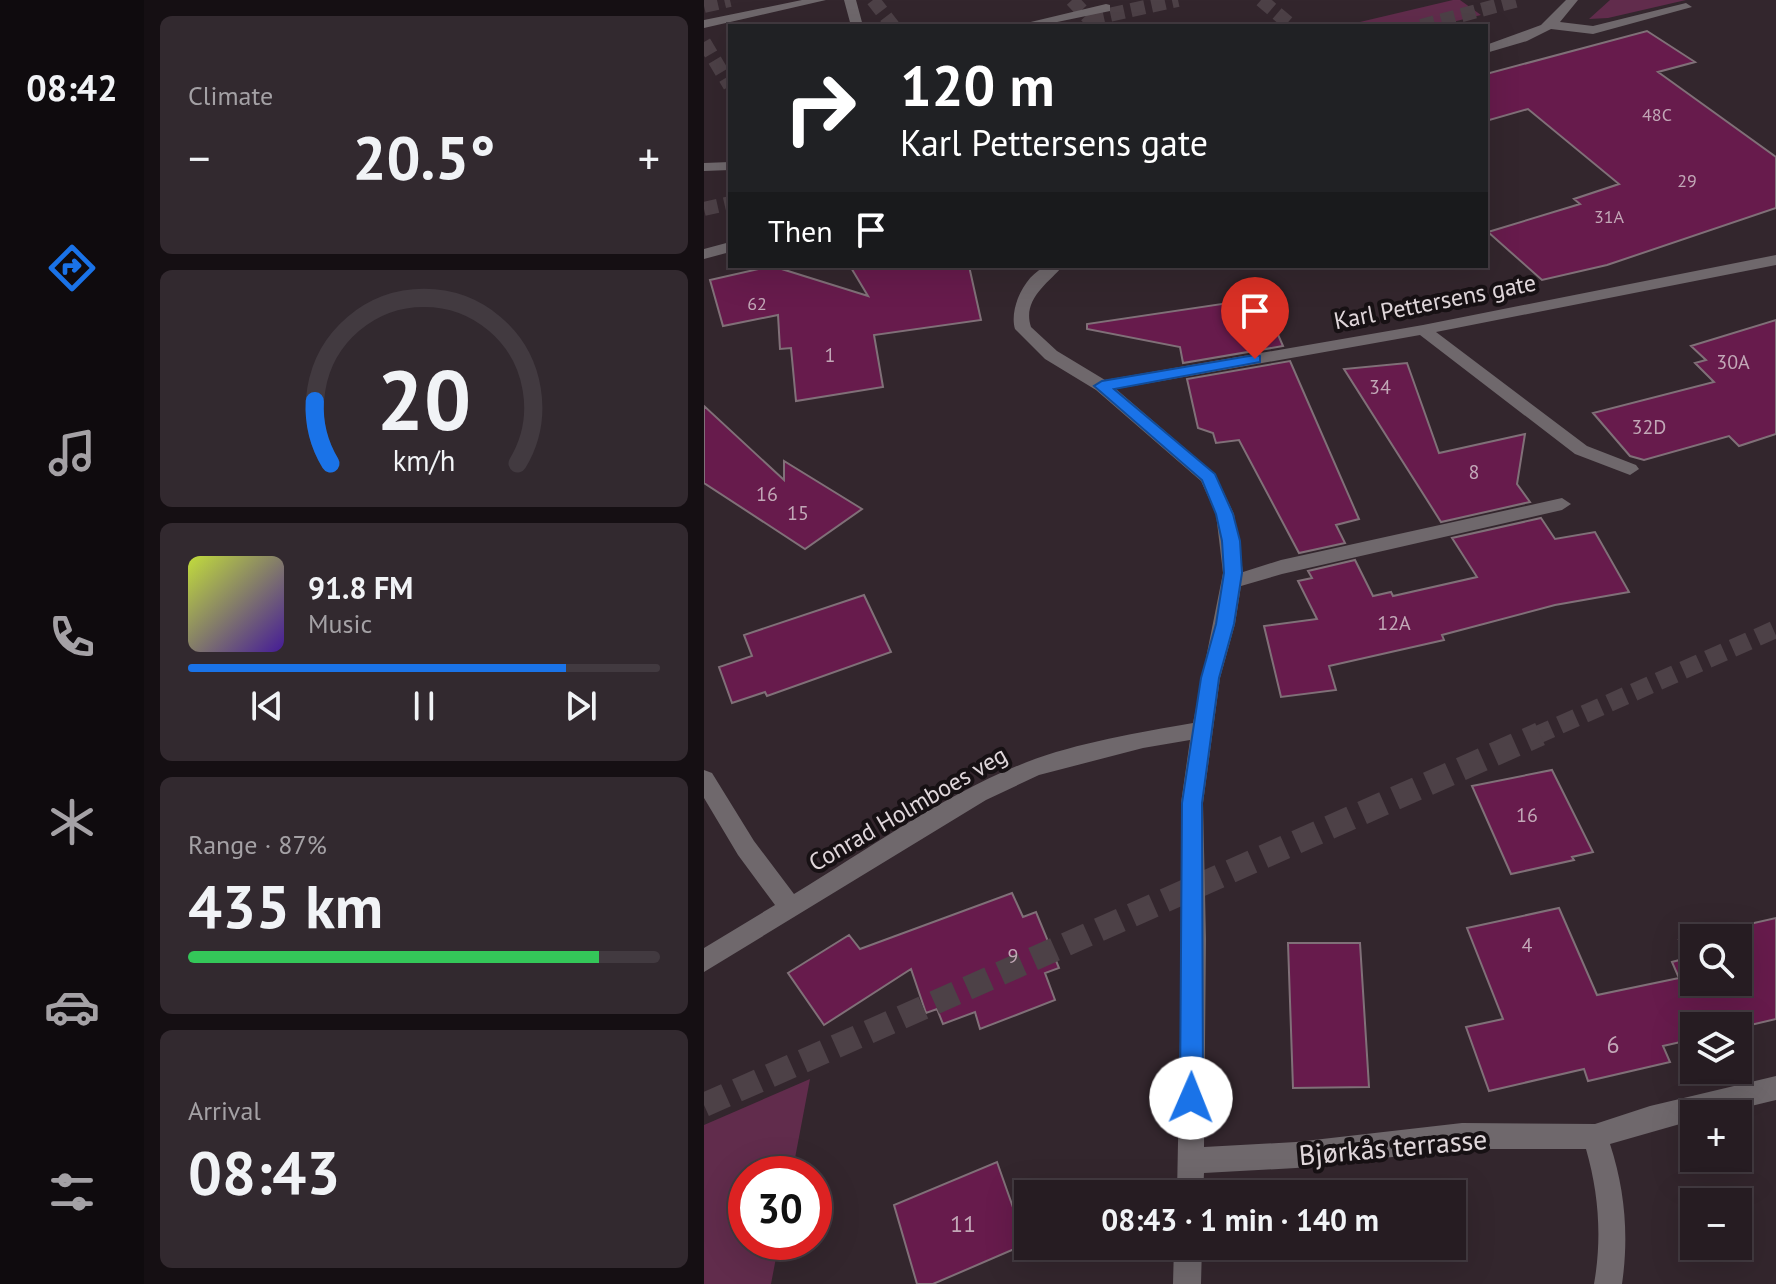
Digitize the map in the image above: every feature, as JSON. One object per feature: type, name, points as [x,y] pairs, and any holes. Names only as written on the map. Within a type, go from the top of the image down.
[{"type":"street","points":[[704,24],[820,0]]},
{"type":"street","points":[[850,0],[856,24]]},
{"type":"street","points":[[1488,48],[1550,25],[1562,15],[1572,0]]},
{"type":"street","points":[[1550,25],[1593,30],[1686,7]]},
{"type":"street","points":[[1030,24],[1106,8]]},
{"type":"street","points":[[704,167],[728,166]]},
{"type":"street","points":[[704,254],[728,248]]},
{"type":"street","name":"Karl Pettersens gate","points":[[1102,386],[1423,330],[1776,260]]},
{"type":"street","points":[[1052,268],[1040,278],[1021,307],[1023,329],[1051,355],[1102,386],[1209,478],[1225,514],[1231,541],[1232,582],[1201,730],[1192,803],[1194,939],[1190,1180]]},
{"type":"street","points":[[1423,330],[1581,450],[1630,469]]},
{"type":"street","points":[[1232,582],[1281,567],[1562,504]]},
{"type":"street","name":"Conrad Holmboes veg","points":[[704,961],[978,794],[1034,768],[1130,743],[1201,730]]},
{"type":"street","points":[[704,779],[746,848],[790,907]]},
{"type":"street","name":"Bjørkås terrasse","points":[[1190,1161],[1282,1157],[1462,1136],[1595,1137],[1650,1118],[1776,1088]]},
{"type":"street","points":[[1595,1137],[1607,1172],[1613,1261],[1608,1284]]},
{"type":"street","points":[[1187,1284],[1188,1260]]},
{"type":"shaded area","points":[[1453,0],[1460,0],[1481,15],[1444,24],[1351,24]]},
{"type":"shaded area","points":[[1610,0],[1686,0],[1608,18],[1589,19]]},
{"type":"shaded area","points":[[810,1079],[795,1156],[728,1156],[728,1260],[776,1260],[771,1284],[704,1284],[704,1125]]},
{"type":"building","points":[[1647,31],[1695,62],[1658,72],[1776,157],[1776,208],[1607,265],[1542,280],[1488,232],[1580,204],[1574,199],[1619,184],[1528,109],[1488,120],[1488,73]]},
{"type":"building","points":[[763,268],[778,268],[868,296],[851,268],[969,268],[981,320],[874,335],[883,387],[796,401],[791,348],[780,349],[778,315],[723,326],[710,280]]},
{"type":"building","points":[[1262,298],[1283,346],[1183,363],[1180,347],[1087,329],[1087,324]]},
{"type":"building","points":[[1776,320],[1776,434],[1739,446],[1729,436],[1644,460],[1630,456],[1593,413],[1714,382],[1695,363],[1706,360],[1691,346]]},
{"type":"building","points":[[1290,361],[1359,519],[1336,525],[1345,543],[1299,553],[1239,440],[1216,443],[1213,433],[1198,428],[1187,379]]},
{"type":"building","points":[[1407,363],[1439,453],[1525,434],[1517,484],[1530,502],[1441,522],[1344,369]]},
{"type":"building","points":[[704,406],[784,480],[784,461],[862,509],[805,549],[704,483]]},
{"type":"building","points":[[1541,518],[1555,539],[1595,532],[1629,592],[1555,605],[1442,635],[1444,640],[1329,666],[1336,690],[1281,697],[1264,626],[1317,619],[1298,581],[1312,578],[1308,571],[1355,560],[1373,596],[1391,592],[1393,596],[1477,577],[1452,538]]},
{"type":"building","points":[[864,595],[891,652],[767,696],[765,692],[732,703],[719,667],[752,656],[744,635]]},
{"type":"building","points":[[1552,770],[1593,852],[1572,857],[1574,860],[1511,874],[1472,786]]},
{"type":"building","points":[[1012,893],[1023,917],[1036,912],[1059,968],[1045,973],[1055,1000],[980,1029],[975,1012],[943,1024],[937,1009],[926,1013],[911,969],[824,1025],[788,973],[849,935],[860,949]]},
{"type":"building","points":[[1559,908],[1597,995],[1679,978],[1672,962],[1680,960],[1680,996],[1752,996],[1752,924],[1750,924],[1776,918],[1776,1019],[1752,1025],[1752,1012],[1680,1012],[1680,1042],[1663,1046],[1670,1062],[1588,1081],[1584,1069],[1489,1091],[1466,1027],[1503,1019],[1467,928]]},
{"type":"building","points":[[1288,943],[1360,943],[1369,1087],[1293,1088]]},
{"type":"building","points":[[997,1162],[1014,1210],[1014,1249],[933,1284],[917,1284],[894,1205]]},
{"type":"tunnel","points":[[704,6],[730,0]]},
{"type":"tunnel","points":[[873,0],[891,24]]},
{"type":"tunnel","points":[[1072,0],[1094,24]]},
{"type":"tunnel","points":[[1090,19],[1178,0]]},
{"type":"tunnel","points":[[1261,0],[1290,24]]},
{"type":"tunnel","points":[[1428,24],[1518,0]]},
{"type":"tunnel","points":[[704,42],[728,83]]},
{"type":"tunnel","points":[[704,209],[728,203]]},
{"type":"tunnel","points":[[1535,736],[1776,629]]},
{"type":"tunnel","points":[[704,1105],[1540,734]]},
{"type":"route","points":[[1191,1098],[1194,939],[1192,803],[1210,678],[1225,624],[1233,573],[1231,541],[1225,514],[1209,478],[1102,386],[1255,359]]}]
